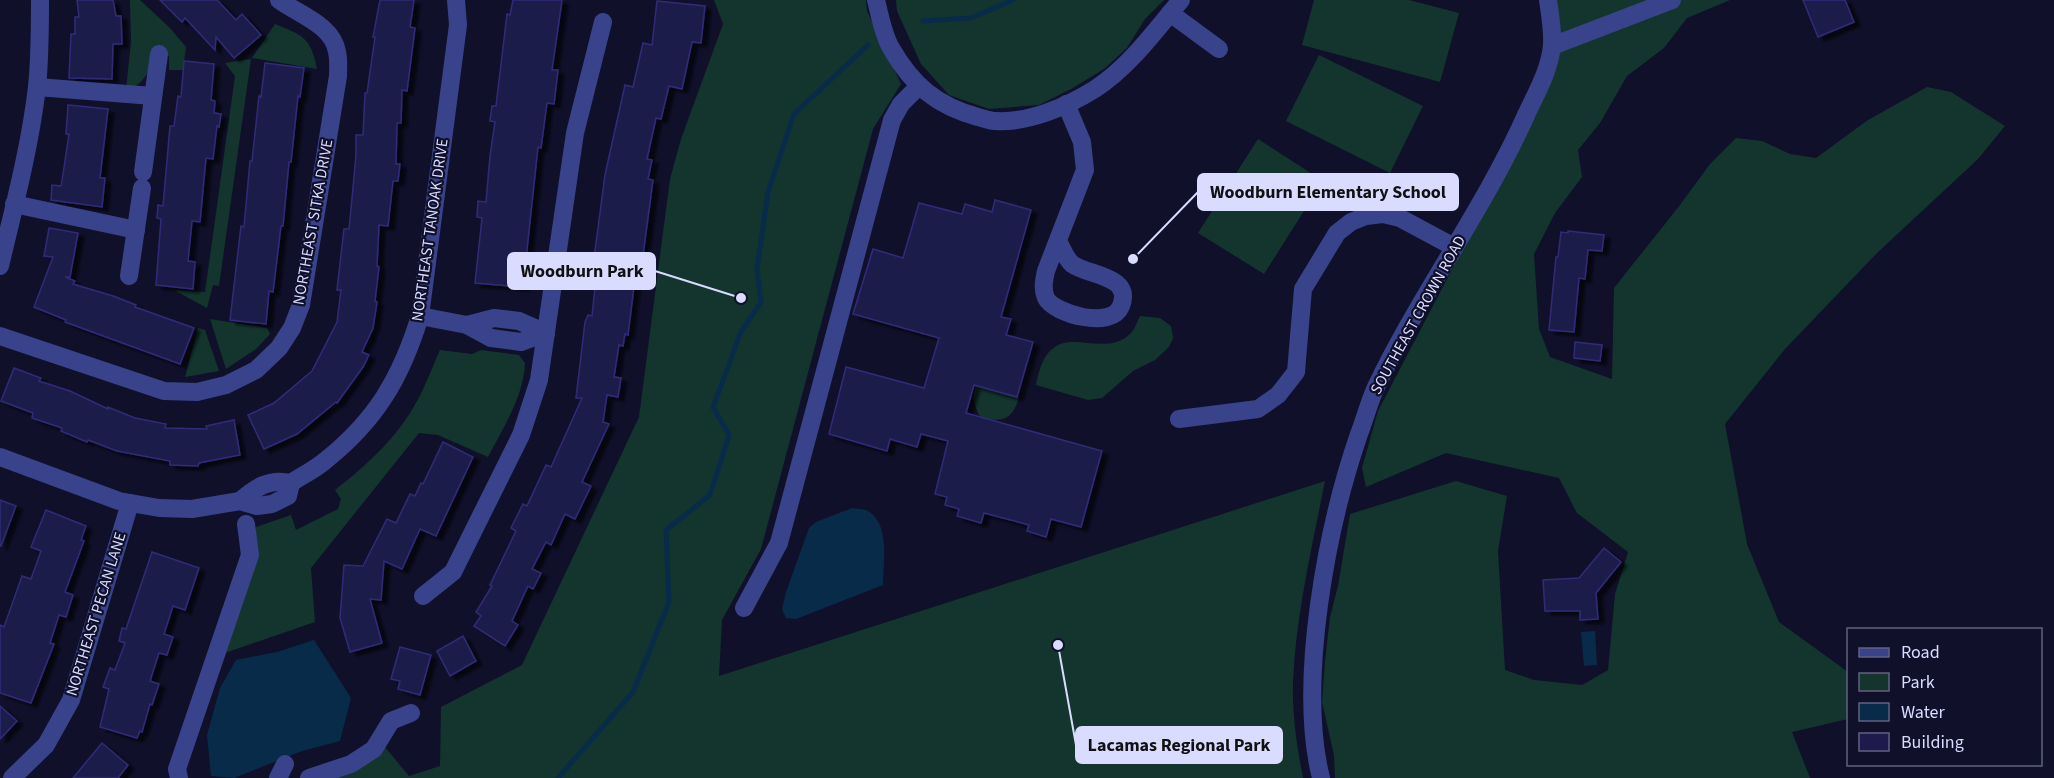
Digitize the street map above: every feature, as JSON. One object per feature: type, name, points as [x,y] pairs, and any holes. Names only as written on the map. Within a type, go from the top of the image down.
[{"type":"street","points":[[0,266],[30,131],[37,87],[40,0]]},
{"type":"street","name":"NORTHEAST SITKA DRIVE","points":[[0,336],[164,391],[197,392],[226,385],[256,370],[279,348],[292,328],[301,305],[338,76],[337,50],[328,34],[307,16],[279,0]]},
{"type":"street","name":"NORTHEAST TANOAK DRIVE","points":[[0,457],[119,501],[159,508],[192,509],[240,501],[257,506],[272,504],[288,496],[291,483],[325,462],[365,425],[395,381],[409,351],[420,316],[458,25],[456,0]]},
{"type":"street","points":[[876,0],[890,46],[918,86],[937,101],[965,114],[995,121],[1020,119],[1043,113],[1066,104],[1095,88],[1126,63],[1175,7],[1219,49]]},
{"type":"street","points":[[1548,0],[1552,46],[1672,0]]},
{"type":"street","points":[[423,596],[453,572],[521,435],[540,380],[575,133],[603,22]]},
{"type":"street","name":"SOUTHEAST CROWN ROAD","points":[[1321,778],[1315,738],[1313,683],[1325,572],[1349,464],[1375,389],[1514,143],[1547,66],[1552,46]]},
{"type":"street","points":[[129,276],[159,54]]},
{"type":"street","points":[[744,608],[779,543],[892,120],[901,104],[918,86]]},
{"type":"street","points":[[37,87],[153,96]]},
{"type":"street","points":[[1058,241],[1070,262],[1082,270],[1109,277],[1120,286],[1123,299],[1118,312],[1099,320],[1060,310],[1051,305],[1045,296],[1043,286],[1046,271],[1085,170],[1082,142],[1066,104]]},
{"type":"street","points":[[14,204],[136,230]]},
{"type":"street","points":[[1179,419],[1257,409],[1278,395],[1296,372],[1303,289],[1337,232],[1350,222],[1366,216],[1383,214],[1400,218],[1454,248]]},
{"type":"street","points":[[420,316],[467,325],[494,318],[519,321],[546,333]]},
{"type":"street","name":"NORTHEAST PECAN LANE","points":[[12,778],[46,745],[71,700],[130,503]]},
{"type":"street","points":[[179,778],[177,769],[250,555],[246,524]]},
{"type":"street","points":[[309,778],[351,764],[374,749],[391,721],[411,713]]},
{"type":"green space","points":[[130,0],[140,0],[170,28],[186,47],[183,70],[169,70],[169,56],[154,53],[146,76],[138,84],[126,90],[131,41]]},
{"type":"green space","points":[[714,0],[866,0],[867,11],[901,84],[873,129],[761,549],[722,620],[719,676],[1325,481],[1297,631],[1293,682],[1293,706],[1303,778],[325,778],[385,747],[409,776],[440,766],[441,707],[522,665],[639,417],[670,179],[681,139],[723,24]]},
{"type":"green space","points":[[896,0],[1164,0],[1145,19],[1127,48],[1104,69],[1039,105],[989,109],[949,95],[921,64],[897,11]]},
{"type":"green space","points":[[1314,0],[1409,0],[1459,13],[1440,82],[1302,45]]},
{"type":"green space","points":[[1557,0],[1730,0],[1687,18],[1664,48],[1627,76],[1600,123],[1578,150],[1582,177],[1555,213],[1534,254],[1539,329],[1550,357],[1612,379],[1614,288],[1710,164],[1736,138],[1762,141],[1790,154],[1816,158],[1868,120],[1927,87],[1951,92],[2005,126],[1978,159],[1877,253],[1785,349],[1725,424],[1747,544],[1779,622],[1847,671],[1847,719],[1792,732],[1810,778],[1335,778],[1334,755],[1322,702],[1330,617],[1338,586],[1350,514],[1456,481],[1507,496],[1498,551],[1505,670],[1534,680],[1582,685],[1608,670],[1615,594],[1628,552],[1577,513],[1559,478],[1446,453],[1366,487],[1362,468],[1378,411],[1551,80]]},
{"type":"green space","points":[[275,24],[304,39],[312,50],[317,69],[252,58]]},
{"type":"green space","points":[[1319,55],[1423,106],[1390,173],[1286,121]]},
{"type":"green space","points":[[251,59],[219,286],[213,285],[207,308],[174,290],[205,292],[235,76],[225,63]]},
{"type":"green space","points":[[1258,139],[1323,181],[1264,274],[1198,233]]},
{"type":"green space","points":[[1140,316],[1160,318],[1171,326],[1173,338],[1169,347],[1155,360],[1133,371],[1102,398],[1088,400],[1036,385],[1043,362],[1052,349],[1064,343],[1105,344],[1118,341],[1131,333]]},
{"type":"green space","points":[[210,319],[267,328],[270,334],[256,349],[226,369]]},
{"type":"green space","points":[[198,328],[205,330],[219,371],[185,377]]},
{"type":"green space","points":[[440,350],[472,354],[481,350],[519,355],[525,363],[517,400],[488,457],[438,435],[419,433],[311,568],[315,622],[219,655],[252,576],[256,527],[291,515],[296,530],[338,509],[341,499],[335,490],[370,461],[400,427],[420,395]]},
{"type":"green space","points":[[976,385],[1019,397],[1017,405],[1006,418],[995,420],[980,417],[974,401]]},
{"type":"water","points":[[852,508],[866,510],[879,524],[884,544],[883,585],[796,619],[786,618],[782,609],[786,592],[809,528],[816,522]]},
{"type":"water","points":[[1595,631],[1597,665],[1584,666],[1581,632]]},
{"type":"water","points":[[314,640],[351,698],[340,741],[302,751],[234,778],[211,776],[207,735],[220,688],[236,660],[277,652]]},
{"type":"building","points":[[77,0],[113,0],[116,16],[121,16],[122,44],[113,44],[112,79],[69,78],[71,34],[75,34],[75,17],[79,17]]},
{"type":"building","points":[[160,0],[217,0],[236,20],[242,14],[261,35],[234,58],[216,37],[215,50],[185,18],[182,22]]},
{"type":"building","points":[[380,0],[414,0],[410,27],[415,28],[407,91],[402,90],[401,123],[397,123],[396,164],[400,164],[398,181],[393,181],[388,226],[379,225],[377,266],[379,267],[375,301],[377,302],[373,328],[362,352],[369,355],[337,403],[297,434],[264,449],[248,415],[274,403],[312,371],[337,322],[341,290],[337,290],[344,229],[349,229],[356,135],[363,135],[365,93],[367,93],[375,37],[373,37]]},
{"type":"building","points":[[513,0],[562,0],[552,70],[558,70],[554,104],[547,103],[541,148],[538,147],[523,287],[475,283],[482,218],[477,217],[478,201],[486,202],[495,122],[490,121],[492,106],[496,106],[507,14],[510,15]]},
{"type":"building","points":[[1803,0],[1845,0],[1854,22],[1818,37]]},
{"type":"building","points":[[657,1],[705,6],[701,43],[692,42],[682,89],[669,86],[661,119],[656,118],[647,159],[652,160],[648,179],[653,180],[642,263],[637,262],[628,335],[625,334],[623,346],[619,345],[614,377],[621,378],[618,397],[607,395],[603,422],[609,424],[582,482],[591,486],[575,519],[565,514],[551,545],[546,542],[532,569],[541,573],[533,589],[528,586],[512,621],[518,625],[505,646],[474,626],[481,616],[476,612],[492,586],[490,585],[516,531],[511,528],[523,504],[527,506],[546,465],[551,467],[582,398],[576,398],[585,322],[588,315],[592,316],[598,258],[594,258],[605,175],[625,85],[633,87],[643,43],[652,45]]},
{"type":"building","points":[[184,61],[214,64],[211,100],[215,101],[214,113],[221,114],[219,127],[217,126],[213,159],[206,158],[200,222],[192,221],[188,261],[195,262],[193,289],[156,285],[161,219],[157,218],[158,205],[163,206],[170,126],[174,126],[178,96],[181,97]]},
{"type":"building","points":[[265,63],[304,68],[300,97],[298,96],[291,162],[289,162],[283,226],[281,226],[273,292],[269,291],[266,324],[230,320]]},
{"type":"building","points":[[68,105],[108,109],[100,178],[105,178],[102,207],[51,200],[52,185],[61,186],[69,134],[66,134]]},
{"type":"building","points":[[995,200],[1031,210],[1001,317],[1011,319],[1006,335],[1033,342],[1017,397],[974,385],[966,413],[1102,451],[1081,527],[1051,519],[1046,537],[1027,531],[1029,525],[984,513],[981,523],[957,516],[959,509],[945,505],[947,497],[935,494],[948,441],[921,434],[917,447],[890,439],[887,451],[829,434],[846,367],[924,388],[939,338],[853,314],[873,249],[903,258],[919,203],[962,214],[965,204],[992,212]]},
{"type":"building","points":[[49,228],[78,233],[70,277],[65,277],[75,281],[73,284],[113,296],[136,305],[135,307],[194,328],[180,364],[65,322],[66,320],[34,307],[53,257],[44,256]]},
{"type":"building","points":[[1568,231],[1604,235],[1602,251],[1588,250],[1585,279],[1579,278],[1574,332],[1549,330],[1556,257],[1558,257],[1561,232],[1568,233]]},
{"type":"building","points":[[1575,342],[1602,345],[1600,361],[1574,358]]},
{"type":"building","points":[[14,368],[41,378],[39,381],[70,391],[108,409],[108,407],[135,418],[166,424],[165,428],[207,429],[206,426],[234,420],[240,455],[199,463],[198,466],[170,465],[170,461],[117,451],[88,440],[87,442],[61,431],[62,428],[32,418],[33,413],[1,401]]},
{"type":"building","points":[[443,442],[473,457],[436,536],[420,529],[402,569],[384,561],[381,600],[370,599],[382,643],[350,652],[340,618],[344,565],[363,566],[387,519],[396,523],[410,494],[415,496],[421,483],[423,484]]},
{"type":"building","points":[[0,500],[16,506],[1,546],[0,546]]},
{"type":"building","points":[[46,510],[86,526],[81,540],[84,541],[65,592],[73,595],[66,617],[59,615],[50,643],[54,644],[31,703],[0,693],[0,625],[4,627],[22,576],[31,579],[41,551],[31,547]]},
{"type":"building","points":[[1604,548],[1621,562],[1596,593],[1598,619],[1580,620],[1580,611],[1545,611],[1543,580],[1579,578]]},
{"type":"building","points":[[152,552],[199,568],[185,610],[173,606],[164,634],[173,637],[167,655],[159,653],[150,681],[159,684],[152,705],[150,704],[142,732],[140,731],[137,738],[100,727],[109,689],[103,687],[110,668],[115,670],[125,643],[119,641],[122,628],[126,629]]},
{"type":"building","points":[[463,636],[476,661],[450,676],[437,651]]},
{"type":"building","points":[[400,647],[431,655],[420,695],[398,689],[400,681],[391,679]]},
{"type":"building","points":[[0,706],[17,721],[0,739]]},
{"type":"building","points":[[102,743],[128,765],[118,778],[73,778]]},
{"type":"waterway","points":[[923,21],[971,18],[1013,0]]},
{"type":"waterway","points":[[558,778],[633,692],[669,602],[666,530],[710,495],[729,435],[713,407],[741,332],[761,302],[757,269],[768,192],[794,114],[868,45]]},
{"type":"place","name":"Woodburn Elementary School","points":[[1133,259]]},
{"type":"place","name":"Woodburn Park","points":[[741,298]]},
{"type":"place","name":"Lacamas Regional Park","points":[[1058,645]]}]
